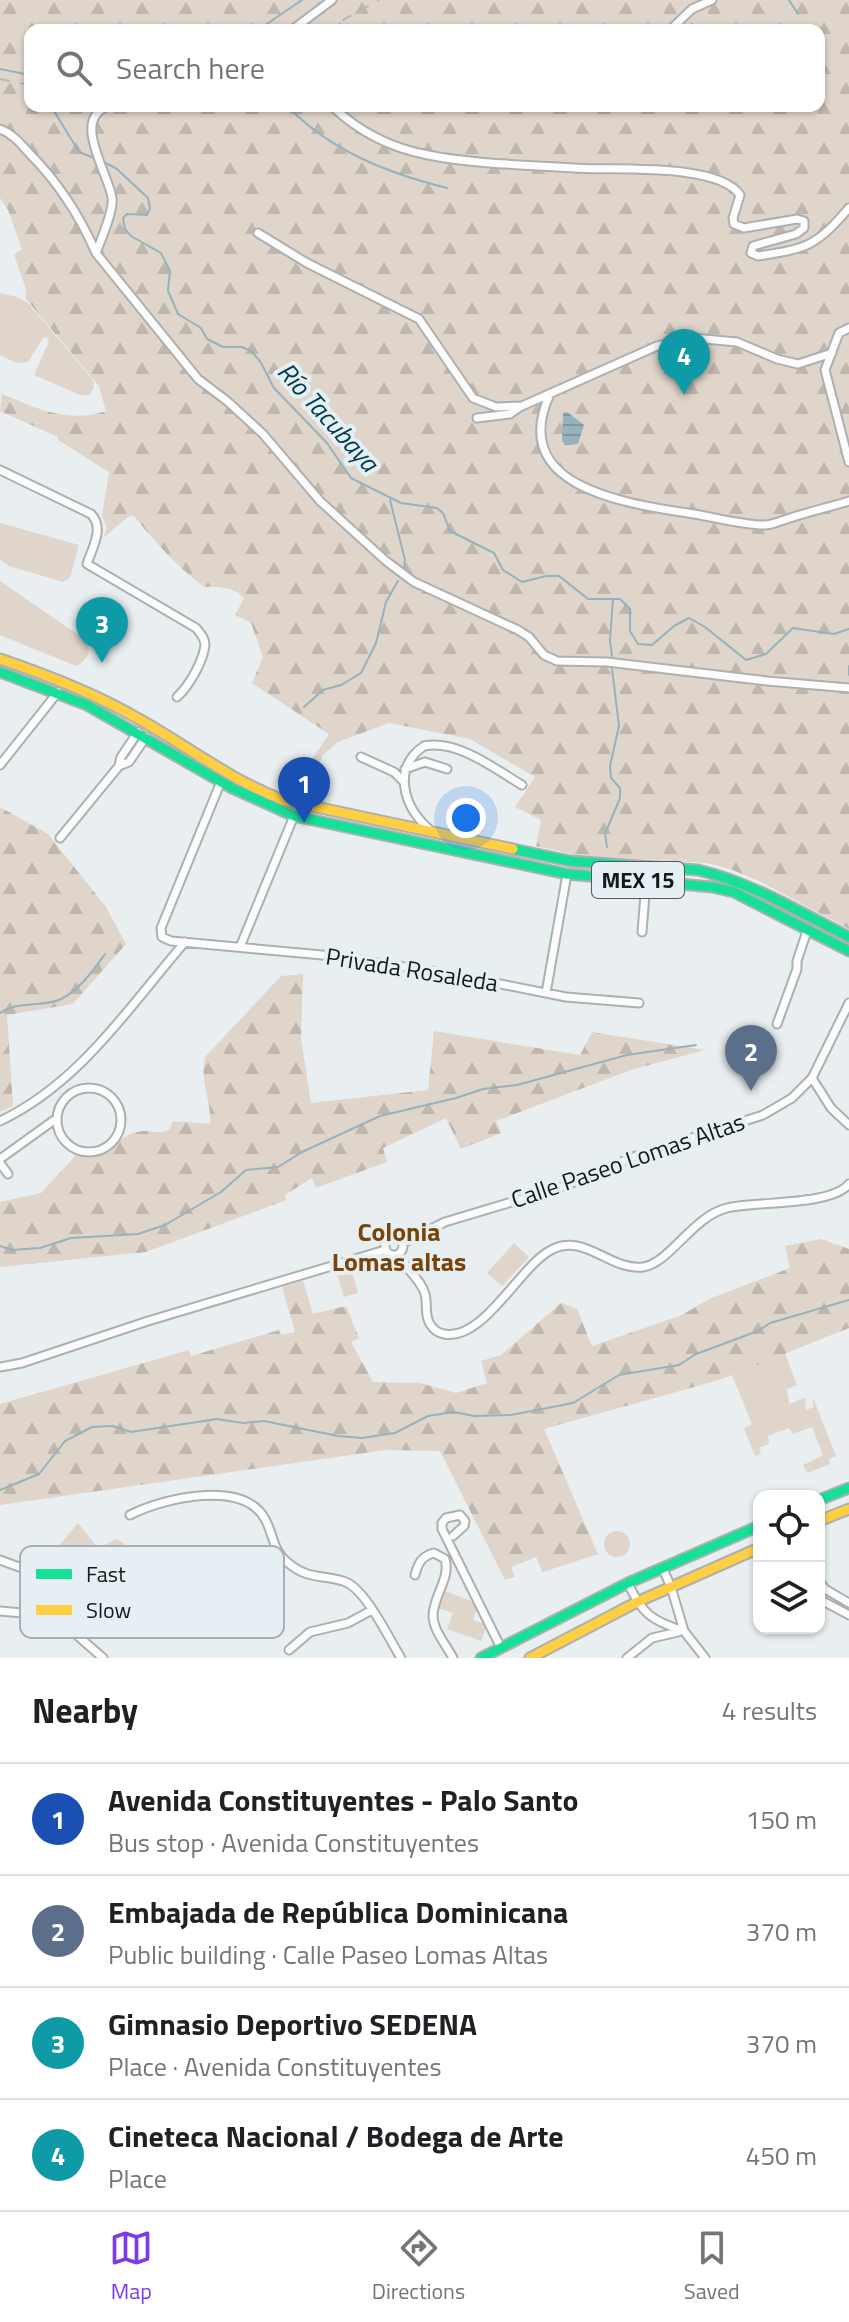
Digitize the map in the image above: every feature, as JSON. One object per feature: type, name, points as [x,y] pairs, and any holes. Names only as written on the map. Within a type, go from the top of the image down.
[{"type":"main road","name":"MEX 15","points":[[0,659],[110,704],[239,781],[270,796],[570,861],[667,867],[717,874],[758,889],[849,937]]},
{"type":"main road","name":"MEX 15","points":[[0,672],[58,692],[142,734],[220,784],[294,816],[567,874],[691,884],[734,892],[849,951]]},
{"type":"main road","points":[[825,1498],[849,1488]]},
{"type":"main road","points":[[825,1519],[849,1509]]},
{"type":"main road","points":[[481,1658],[498,1653],[628,1583],[753,1529]]},
{"type":"main road","points":[[530,1658],[637,1602],[753,1551]]},
{"type":"street","points":[[300,24],[332,0]]},
{"type":"street","points":[[676,24],[692,9],[712,0]]},
{"type":"street","points":[[96,253],[113,201],[95,151],[93,120],[98,112]]},
{"type":"street","points":[[339,112],[362,132],[391,145],[429,156],[578,169],[660,168],[735,187],[740,195],[734,224],[744,228],[797,219],[804,221],[804,228],[796,234],[753,246],[751,253],[758,256],[808,246],[823,238],[849,208]]},
{"type":"street","points":[[0,129],[10,133],[51,175],[80,215],[96,253],[198,379],[263,434],[320,501],[414,582],[518,630],[529,637],[544,655],[557,661],[607,662],[849,688]]},
{"type":"street","points":[[258,233],[307,263],[419,319],[473,398],[496,407],[522,406]]},
{"type":"street","points":[[849,328],[839,333],[825,370],[849,462]]},
{"type":"street","points":[[477,418],[510,414],[657,346],[693,338],[737,342],[777,359],[798,364],[832,353]]},
{"type":"street","points":[[550,394],[541,414],[547,458],[578,484],[624,503],[766,525],[849,501]]},
{"type":"street","points":[[838,419],[849,417]]},
{"type":"street","points":[[0,470],[91,514],[99,528],[87,564],[196,628],[205,645],[184,690],[177,697]]},
{"type":"street","points":[[0,765],[58,692]]},
{"type":"street","points":[[60,838],[142,734]]},
{"type":"street","points":[[433,833],[416,818],[403,781],[405,769],[420,748],[443,744],[522,785]]},
{"type":"street","points":[[361,757],[394,772],[403,781]]},
{"type":"street","points":[[405,769],[425,762],[447,769]]},
{"type":"street","points":[[0,1121],[38,1102],[70,1076],[185,942],[162,937],[161,928],[220,784]]},
{"type":"street","points":[[398,826],[410,807]]},
{"type":"street","points":[[240,947],[294,816]]},
{"type":"street","points":[[546,993],[567,874]]},
{"type":"street","points":[[642,932],[646,881]]},
{"type":"street","points":[[777,1024],[807,931]]},
{"type":"street","name":"Privada Rosaleda","points":[[185,942],[333,956],[546,993],[639,1003]]},
{"type":"street","name":"Calle Paseo Lomas Altas","points":[[403,1243],[454,1218],[565,1186],[633,1157],[763,1115],[792,1098],[812,1078],[849,1003]]},
{"type":"street","points":[[70,1076],[81,1088]]},
{"type":"street","points":[[812,1078],[831,1108],[849,1125]]},
{"type":"street","points":[[8,1174],[0,1161],[57,1118],[64,1099],[81,1088],[101,1090],[117,1102],[122,1122],[115,1141],[98,1152],[78,1150],[62,1138],[57,1118]]},
{"type":"street","points":[[398,1254],[425,1293],[426,1312],[431,1326],[443,1334],[450,1334],[476,1324],[537,1260],[564,1245],[577,1245],[618,1263],[641,1267],[659,1259],[712,1213],[752,1204],[825,1197],[834,1195],[849,1184]]},
{"type":"street","points":[[390,1237],[397,1237],[403,1243],[398,1254],[390,1255],[385,1250],[385,1242],[390,1237]]},
{"type":"street","points":[[3,1368],[385,1250]]},
{"type":"street","points":[[130,1515],[176,1499],[218,1495],[243,1499],[258,1509],[265,1519],[275,1546]]},
{"type":"street","points":[[453,1536],[464,1526],[465,1521],[460,1515],[446,1518],[442,1529],[498,1653]]},
{"type":"street","points":[[415,1575],[421,1560],[427,1555],[434,1553],[445,1559],[446,1570],[433,1615],[453,1658]]},
{"type":"street","points":[[0,1560],[19,1567]]},
{"type":"street","points":[[284,1560],[309,1576],[351,1585],[372,1610],[401,1658]]},
{"type":"street","points":[[662,1567],[684,1631],[705,1658]]},
{"type":"street","points":[[628,1583],[637,1602],[656,1621],[684,1631]]},
{"type":"street","points":[[825,1589],[849,1603]]},
{"type":"street","points":[[825,1602],[849,1615]]},
{"type":"street","points":[[289,1650],[310,1632],[348,1623],[372,1610]]},
{"type":"street","points":[[0,1611],[20,1613]]},
{"type":"street","points":[[627,1658],[652,1638],[684,1631]]},
{"type":"street","points":[[80,1638],[103,1658]]},
{"type":"green space","points":[[0,0],[849,0],[849,929],[730,869],[706,863],[576,855],[536,846],[541,820],[515,807],[535,777],[470,739],[389,723],[338,742],[322,756],[314,782],[298,780],[329,734],[252,683],[263,657],[251,623],[235,615],[244,598],[231,589],[204,587],[167,554],[134,516],[129,516],[103,538],[107,529],[102,515],[109,472],[58,440],[58,437],[0,411],[2,394],[52,413],[78,416],[106,411],[99,386],[26,299],[25,286],[14,255],[22,249],[8,210],[0,198]]},
{"type":"green space","points":[[0,293],[28,303],[93,380],[94,388],[89,395],[80,395],[34,375],[49,341],[47,337],[43,338],[28,362],[16,363],[0,355]]},
{"type":"green space","points":[[0,523],[79,545],[70,578],[63,582],[9,566],[0,559]]},
{"type":"green space","points":[[0,581],[84,639],[89,650],[84,661],[76,666],[0,635]]},
{"type":"green space","points":[[0,807],[48,834],[106,907],[126,944],[73,1004],[7,1015],[13,1106],[0,1112]]},
{"type":"green space","points":[[303,974],[301,1039],[311,1103],[428,1090],[434,1031],[580,1055],[592,1032],[705,1050],[631,1070],[496,1121],[501,1133],[461,1149],[446,1118],[383,1148],[387,1162],[316,1188],[312,1178],[285,1195],[286,1200],[146,1252],[0,1267],[0,1202],[41,1193],[77,1154],[98,1155],[128,1135],[169,1130],[173,1121],[210,1124],[204,1081],[206,1056],[281,976]]},
{"type":"green space","points":[[821,1239],[849,1249],[849,1328],[719,1380],[544,1429],[598,1554],[543,1572],[536,1557],[511,1567],[515,1577],[505,1580],[440,1451],[386,1450],[0,1505],[0,1404],[189,1350],[191,1356],[279,1330],[281,1335],[295,1332],[282,1287],[303,1281],[313,1314],[346,1306],[359,1338],[351,1342],[373,1382],[420,1383],[456,1393],[487,1383],[481,1361],[501,1355],[561,1303],[577,1309],[592,1346],[682,1315],[709,1299],[790,1268],[785,1246]]},
{"type":"green space","points":[[514,1243],[529,1257],[502,1286],[487,1273]]},
{"type":"green space","points":[[350,1265],[358,1293],[344,1297],[336,1270]]},
{"type":"green space","points":[[785,1353],[797,1385],[787,1389],[789,1404],[805,1398],[806,1410],[814,1407],[814,1400],[836,1456],[829,1459],[830,1464],[807,1473],[803,1465],[823,1455],[812,1427],[793,1434],[789,1428],[768,1436],[769,1444],[759,1448],[761,1454],[755,1456],[744,1428],[752,1424],[732,1375]]},
{"type":"green space","points":[[78,1523],[96,1546],[59,1546]]},
{"type":"green space","points":[[617,1531],[626,1535],[630,1544],[626,1553],[617,1557],[608,1553],[604,1544],[608,1535]]},
{"type":"green space","points":[[117,1539],[128,1546],[102,1546]]},
{"type":"green space","points":[[445,1591],[479,1604],[473,1620],[487,1625],[481,1641],[447,1629],[453,1613],[439,1608]]},
{"type":"water","points":[[567,412],[584,425],[578,444],[565,445],[562,441],[563,413]]},
{"type":"waterway","points":[[267,24],[302,0]]},
{"type":"waterway","points":[[789,0],[798,14]]},
{"type":"waterway","name":"Río Tacubaya","points":[[0,69],[24,74]]},
{"type":"waterway","name":"Río Tacubaya","points":[[55,112],[79,152],[94,158]]},
{"type":"waterway","points":[[293,112],[322,136],[361,158],[447,188]]},
{"type":"waterway","name":"Río Tacubaya","points":[[100,160],[117,169],[148,198],[150,208],[147,215],[127,214],[123,218],[125,229],[131,236],[161,253],[170,271],[168,291],[178,314],[201,328],[207,339],[223,347],[242,347],[251,351],[274,388],[327,443],[351,478],[401,503],[437,508],[443,513],[450,531],[494,553],[503,570],[522,582],[559,576],[588,599],[620,599],[630,609],[630,631],[638,644],[652,645],[689,618],[746,660],[766,654],[793,628],[834,634],[849,629]]},
{"type":"waterway","points":[[390,500],[405,560],[404,569]]},
{"type":"waterway","points":[[304,707],[323,690],[341,685],[361,673],[376,643],[386,602],[398,581]]},
{"type":"waterway","points":[[612,656],[613,599]]},
{"type":"waterway","points":[[849,666],[849,675]]},
{"type":"waterway","points":[[607,847],[605,834],[620,798],[620,788],[611,778],[610,766],[619,726],[612,669]]},
{"type":"waterway","points":[[0,1013],[14,1007],[54,1002],[68,995],[86,979],[105,954]]},
{"type":"waterway","points":[[0,1246],[12,1250],[40,1248],[71,1238],[138,1234],[165,1225],[221,1192],[246,1170],[278,1167],[302,1152],[380,1116],[483,1089],[517,1085],[627,1055],[696,1045]]},
{"type":"waterway","points":[[0,1490],[39,1474],[65,1441],[92,1427],[112,1426],[131,1432],[217,1419],[243,1423],[264,1421],[362,1438],[395,1433],[428,1416],[454,1412],[474,1416],[511,1415],[573,1403],[619,1375],[679,1365],[696,1354],[758,1331],[770,1323],[849,1300]]},
{"type":"railway","points":[[336,24],[379,0]]},
{"type":"railway","points":[[0,79],[24,84]]},
{"type":"traffic: fast","points":[[0,672],[87,705],[232,788],[294,816],[567,874],[712,887],[734,892],[849,951]]},
{"type":"traffic: fast","points":[[513,849],[570,861],[698,870],[757,890],[849,937]]},
{"type":"traffic: fast","points":[[825,1498],[849,1488]]},
{"type":"traffic: fast","points":[[481,1658],[628,1583],[753,1529]]},
{"type":"traffic: slow","points":[[0,659],[104,700],[226,772],[283,800],[513,849]]},
{"type":"traffic: slow","points":[[825,1519],[849,1509]]},
{"type":"traffic: slow","points":[[530,1658],[637,1602],[753,1551]]},
{"type":"place","name":"Cineteca Nacional / Bodega de Arte","points":[[684,395]]},
{"type":"place","name":"Gimnasio Deportivo SEDENA","points":[[102,663]]},
{"type":"place","name":"Avenida Constituyentes - Palo Santo","points":[[304,823]]},
{"type":"place","name":"Embajada de República Dominicana","points":[[751,1091]]},
{"type":"district","name":"Colonia Lomas altas","points":[[399,1247]]}]
